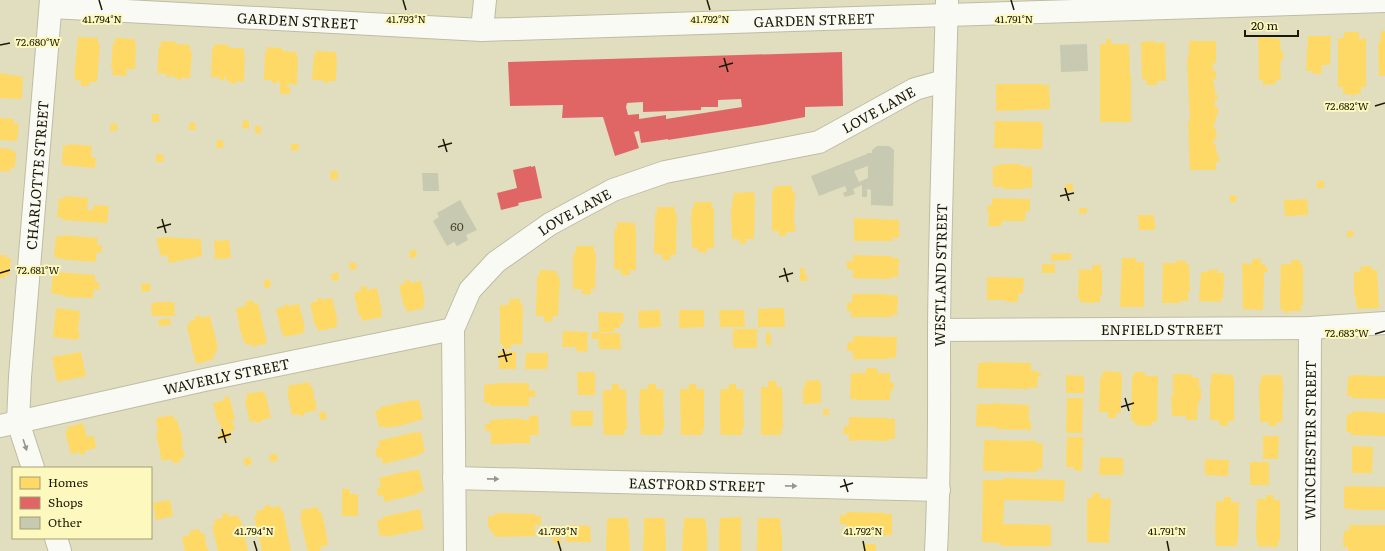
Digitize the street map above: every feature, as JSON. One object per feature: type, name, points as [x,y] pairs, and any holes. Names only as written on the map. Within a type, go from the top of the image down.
[{"type":"street","points":[[482,30],[485,0]]},
{"type":"street","name":"GARDEN STREET","points":[[51,4],[482,30],[947,7],[1385,1]]},
{"type":"street","name":"CHARLOTTE STREET","points":[[32,467],[9,424],[22,362],[51,4]]},
{"type":"street","name":"WESTLAND STREET","points":[[936,551],[939,490],[939,330],[947,7]]},
{"type":"street","name":"LOVE LANE","points":[[452,550],[454,478],[453,329],[470,290],[496,262],[550,224],[613,190],[665,172],[819,142],[915,89],[944,81]]},
{"type":"street","name":"ENFIELD STREET","points":[[939,330],[1310,328],[1385,323]]},
{"type":"street","name":"WINCHESTER STREET","points":[[1309,551],[1310,328]]},
{"type":"street","name":"WAVERLY STREET","points":[[9,424],[204,380],[453,329]]},
{"type":"street","name":"EASTFORD STREET","points":[[454,478],[939,490]]},
{"type":"street","points":[[56,539],[60,551]]},
{"type":"building: Homes","points":[[1381,31],[1385,31],[1385,76],[1379,76],[1378,43],[1380,43]]},
{"type":"building: Homes","points":[[1344,32],[1359,32],[1359,39],[1366,38],[1366,87],[1361,87],[1361,94],[1354,94],[1355,97],[1351,97],[1351,94],[1343,94],[1343,87],[1338,87],[1338,38],[1344,38]]},
{"type":"building: Homes","points":[[1258,35],[1269,35],[1269,38],[1278,38],[1280,41],[1281,51],[1283,52],[1283,60],[1280,62],[1281,79],[1276,80],[1276,84],[1263,85],[1263,80],[1259,80]]},
{"type":"building: Homes","points":[[1308,36],[1331,36],[1330,65],[1322,65],[1321,74],[1313,74],[1313,71],[1306,71]]},
{"type":"building: Homes","points":[[78,37],[98,38],[98,44],[100,45],[97,82],[89,82],[89,86],[81,86],[81,81],[75,80],[74,74]]},
{"type":"building: Homes","points":[[115,38],[135,39],[135,69],[127,69],[126,76],[112,75],[113,68],[111,68],[113,43],[115,43]]},
{"type":"building: Homes","points":[[1106,39],[1111,39],[1111,44],[1129,44],[1131,122],[1100,122],[1100,44],[1106,44]]},
{"type":"building: Homes","points":[[161,41],[190,45],[190,51],[192,51],[190,78],[181,78],[180,80],[177,80],[177,77],[172,77],[172,74],[170,77],[166,77],[166,74],[157,73],[159,46],[161,46]]},
{"type":"building: Homes","points":[[1155,41],[1155,43],[1165,42],[1166,81],[1157,81],[1157,85],[1146,85],[1146,79],[1142,79],[1141,42]]},
{"type":"building: Homes","points":[[1189,41],[1216,41],[1216,63],[1213,63],[1213,71],[1216,71],[1216,79],[1213,79],[1215,94],[1217,94],[1218,99],[1215,99],[1215,107],[1218,107],[1218,115],[1216,115],[1216,122],[1214,122],[1214,129],[1216,129],[1217,138],[1214,138],[1214,145],[1216,145],[1216,153],[1218,153],[1219,162],[1216,162],[1216,170],[1190,170],[1188,121],[1190,121],[1187,62]]},
{"type":"building: Homes","points":[[214,44],[229,45],[229,48],[244,48],[244,82],[236,81],[236,84],[230,83],[231,81],[226,81],[226,77],[224,77],[224,80],[219,80],[220,77],[211,77],[212,49],[214,49]]},
{"type":"building: Homes","points":[[267,47],[282,48],[282,51],[297,52],[297,85],[287,84],[287,87],[290,87],[290,94],[280,94],[279,81],[277,81],[276,84],[272,83],[272,80],[264,80],[265,52],[267,52]]},
{"type":"building: Homes","points":[[316,51],[336,52],[336,81],[323,83],[324,80],[312,80],[314,55],[315,56]]},
{"type":"building: Homes","points":[[0,73],[23,77],[22,99],[0,98]]},
{"type":"building: Homes","points":[[996,84],[1049,85],[1050,109],[996,111]]},
{"type":"building: Homes","points":[[152,114],[159,114],[159,122],[152,122]]},
{"type":"building: Homes","points":[[0,118],[14,119],[14,124],[19,124],[17,141],[0,140]]},
{"type":"building: Homes","points":[[243,120],[249,121],[249,129],[242,128]]},
{"type":"building: Homes","points":[[995,121],[1042,122],[1042,149],[994,148]]},
{"type":"building: Homes","points":[[195,122],[196,130],[189,130],[189,123]]},
{"type":"building: Homes","points":[[111,123],[117,124],[117,131],[110,131]]},
{"type":"building: Homes","points":[[255,126],[261,126],[261,134],[255,133]]},
{"type":"building: Homes","points":[[217,140],[223,140],[223,148],[216,148]]},
{"type":"building: Homes","points":[[69,144],[92,146],[91,157],[96,158],[95,168],[62,165],[63,145],[69,146]]},
{"type":"building: Homes","points":[[291,144],[299,144],[298,151],[291,150]]},
{"type":"building: Homes","points":[[0,148],[12,149],[12,151],[16,152],[15,168],[10,167],[10,172],[0,171]]},
{"type":"building: Homes","points":[[156,154],[164,155],[163,162],[156,162]]},
{"type":"building: Homes","points":[[999,164],[1021,164],[1021,166],[1032,167],[1032,188],[1025,187],[1025,189],[1003,189],[1004,187],[993,187],[993,166],[999,166]]},
{"type":"building: Homes","points":[[331,171],[338,171],[337,180],[330,179]]},
{"type":"building: Homes","points":[[1317,181],[1324,181],[1324,188],[1317,188]]},
{"type":"building: Homes","points":[[1065,184],[1073,184],[1073,191],[1066,191]]},
{"type":"building: Homes","points":[[775,186],[792,186],[792,192],[795,191],[795,232],[786,232],[786,236],[779,236],[779,231],[772,231],[772,191],[774,191]]},
{"type":"building: Homes","points":[[754,192],[754,239],[746,239],[746,244],[739,243],[739,239],[732,239],[731,211],[734,193]]},
{"type":"building: Homes","points":[[1230,195],[1237,196],[1236,202],[1230,202]]},
{"type":"building: Homes","points":[[65,196],[88,198],[87,210],[93,210],[94,205],[109,206],[107,223],[63,220],[63,218],[57,217],[59,198],[65,199]]},
{"type":"building: Homes","points":[[992,198],[1030,199],[1030,211],[1026,211],[1025,221],[1002,221],[1001,226],[988,226],[988,205],[992,205]]},
{"type":"building: Homes","points":[[1307,199],[1308,215],[1285,216],[1284,200]]},
{"type":"building: Homes","points":[[694,202],[712,202],[712,208],[714,208],[714,248],[707,248],[707,253],[698,252],[698,248],[692,248],[691,218]]},
{"type":"building: Homes","points":[[657,207],[675,207],[675,214],[677,214],[676,255],[670,255],[670,260],[662,260],[662,254],[654,254],[655,213],[657,213]]},
{"type":"building: Homes","points":[[1079,208],[1087,208],[1087,213],[1079,214]]},
{"type":"building: Homes","points":[[1138,215],[1154,215],[1155,230],[1139,230]]},
{"type":"building: Homes","points":[[854,218],[899,220],[899,238],[893,237],[893,241],[854,241]]},
{"type":"building: Homes","points":[[617,222],[635,223],[636,270],[630,270],[630,275],[621,275],[621,270],[614,269],[614,233],[615,229],[617,229]]},
{"type":"building: Homes","points":[[1347,231],[1354,231],[1353,237],[1347,237]]},
{"type":"building: Homes","points":[[62,235],[98,238],[97,245],[102,245],[101,253],[96,253],[96,262],[69,260],[54,257],[56,236],[62,237]]},
{"type":"building: Homes","points":[[163,237],[201,239],[202,256],[169,263],[167,255],[161,256],[156,239]]},
{"type":"building: Homes","points":[[229,240],[231,258],[215,259],[214,241]]},
{"type":"building: Homes","points":[[576,246],[594,246],[594,253],[596,253],[595,289],[591,289],[591,294],[582,294],[582,289],[573,289],[573,259],[574,252],[576,252]]},
{"type":"building: Homes","points":[[416,250],[417,257],[410,258],[409,251]]},
{"type":"building: Homes","points":[[1071,253],[1071,260],[1051,261],[1051,254]]},
{"type":"building: Homes","points":[[0,255],[6,255],[6,258],[11,258],[9,276],[5,275],[5,278],[0,278]]},
{"type":"building: Homes","points":[[853,255],[892,256],[892,258],[899,258],[898,277],[891,277],[891,279],[853,278],[853,270],[847,269],[847,261],[853,261]]},
{"type":"building: Homes","points":[[1122,258],[1136,258],[1136,262],[1144,262],[1144,307],[1120,307]]},
{"type":"building: Homes","points":[[1252,259],[1261,259],[1261,264],[1265,264],[1265,268],[1268,268],[1268,272],[1264,272],[1263,310],[1243,309],[1242,263],[1252,264]]},
{"type":"building: Homes","points":[[1177,260],[1186,261],[1186,264],[1189,264],[1190,292],[1188,292],[1188,301],[1180,301],[1180,303],[1162,303],[1163,263],[1177,263]]},
{"type":"building: Homes","points":[[1291,260],[1300,260],[1300,264],[1303,265],[1303,305],[1301,305],[1301,311],[1289,311],[1289,313],[1285,313],[1285,310],[1281,311],[1281,264],[1291,264]]},
{"type":"building: Homes","points":[[355,262],[357,269],[350,270],[349,263]]},
{"type":"building: Homes","points":[[1042,264],[1055,264],[1055,273],[1042,273]]},
{"type":"building: Homes","points":[[1092,265],[1101,265],[1102,296],[1100,296],[1100,302],[1080,302],[1080,298],[1078,298],[1079,269],[1092,270]]},
{"type":"building: Homes","points":[[1372,266],[1372,270],[1377,270],[1379,308],[1357,309],[1354,295],[1354,272],[1361,271],[1360,267]]},
{"type":"building: Homes","points":[[800,268],[805,268],[804,274],[807,274],[807,281],[800,281]]},
{"type":"building: Homes","points":[[1213,269],[1218,270],[1218,273],[1224,273],[1223,298],[1221,298],[1221,302],[1199,301],[1201,272],[1208,272],[1208,270],[1212,270],[1213,273]]},
{"type":"building: Homes","points":[[540,270],[557,271],[557,277],[560,277],[558,316],[553,316],[552,322],[544,321],[544,316],[536,316],[537,276],[539,276]]},
{"type":"building: Homes","points":[[53,272],[95,275],[95,282],[99,282],[99,290],[94,289],[93,298],[66,297],[51,293]]},
{"type":"building: Homes","points":[[338,272],[339,280],[332,281],[331,274]]},
{"type":"building: Homes","points":[[987,277],[1024,278],[1023,293],[1018,294],[1018,302],[1006,302],[1006,300],[987,300]]},
{"type":"building: Homes","points":[[270,279],[271,287],[265,288],[263,281]]},
{"type":"building: Homes","points":[[409,279],[410,283],[421,281],[425,302],[423,303],[424,308],[407,312],[406,307],[404,307],[399,285],[405,284],[404,281]]},
{"type":"building: Homes","points":[[150,283],[151,291],[142,292],[141,284]]},
{"type":"building: Homes","points":[[366,286],[367,290],[377,288],[382,317],[362,321],[361,316],[359,316],[354,293],[361,291],[360,287]]},
{"type":"building: Homes","points":[[852,294],[883,294],[898,296],[897,315],[891,315],[891,317],[851,317],[851,311],[847,311],[847,302],[852,303]]},
{"type":"building: Homes","points":[[317,298],[321,298],[322,300],[332,298],[338,322],[336,322],[337,327],[318,331],[317,326],[315,326],[310,303],[318,301]]},
{"type":"building: Homes","points":[[509,299],[521,299],[520,305],[523,305],[522,345],[511,344],[511,349],[503,349],[503,344],[500,344],[500,305],[509,305]]},
{"type":"building: Homes","points":[[253,300],[254,304],[258,303],[267,343],[252,347],[252,344],[248,345],[244,342],[239,326],[236,308],[246,306],[245,302]]},
{"type":"building: Homes","points":[[174,302],[175,316],[152,316],[151,303]]},
{"type":"building: Homes","points":[[288,304],[288,306],[299,304],[305,328],[303,329],[304,333],[284,337],[276,309],[284,307],[284,305]]},
{"type":"building: Homes","points":[[56,308],[80,311],[78,333],[80,333],[78,340],[53,337]]},
{"type":"building: Homes","points":[[784,308],[785,327],[758,327],[758,309]]},
{"type":"building: Homes","points":[[660,310],[661,327],[639,328],[638,311]]},
{"type":"building: Homes","points":[[679,310],[704,310],[704,327],[679,328]]},
{"type":"building: Homes","points":[[719,310],[744,310],[745,327],[720,327]]},
{"type":"building: Homes","points":[[598,312],[624,313],[623,323],[620,323],[620,328],[614,328],[614,332],[599,332]]},
{"type":"building: Homes","points":[[200,315],[201,318],[210,316],[218,348],[213,357],[214,359],[196,364],[187,324],[190,323],[190,321],[195,320],[194,317]]},
{"type":"building: Homes","points":[[170,318],[171,325],[159,326],[158,320]]},
{"type":"building: Homes","points":[[733,329],[757,329],[757,348],[733,348]]},
{"type":"building: Homes","points":[[563,331],[588,332],[587,352],[576,351],[576,347],[562,347]]},
{"type":"building: Homes","points":[[592,332],[598,332],[598,339],[592,339]]},
{"type":"building: Homes","points":[[598,333],[620,333],[621,349],[599,349]]},
{"type":"building: Homes","points":[[766,333],[771,333],[771,345],[766,345]]},
{"type":"building: Homes","points":[[854,336],[897,337],[896,358],[853,359],[853,351],[847,351],[848,342],[853,342]]},
{"type":"building: Homes","points":[[499,351],[516,352],[516,369],[499,369]]},
{"type":"building: Homes","points":[[81,352],[86,376],[57,382],[52,357]]},
{"type":"building: Homes","points":[[526,353],[548,353],[547,369],[525,369]]},
{"type":"building: Homes","points":[[978,363],[1031,363],[1031,371],[1038,371],[1037,373],[1041,373],[1041,376],[1038,376],[1037,388],[977,388]]},
{"type":"building: Homes","points":[[866,368],[877,368],[877,373],[890,373],[890,382],[894,383],[893,391],[890,391],[890,400],[850,399],[851,373],[866,373]]},
{"type":"building: Homes","points":[[1103,371],[1121,372],[1121,413],[1116,413],[1116,418],[1108,418],[1108,412],[1099,412],[1100,377],[1102,377]]},
{"type":"building: Homes","points":[[577,372],[595,372],[595,395],[578,395]]},
{"type":"building: Homes","points":[[1134,372],[1145,372],[1145,376],[1158,376],[1157,422],[1151,422],[1151,426],[1135,425],[1135,421],[1131,421],[1132,376],[1134,376]]},
{"type":"building: Homes","points":[[1212,373],[1233,375],[1234,421],[1228,421],[1228,426],[1219,425],[1219,420],[1210,420],[1210,387]]},
{"type":"building: Homes","points":[[1173,374],[1191,374],[1191,377],[1199,378],[1201,401],[1198,401],[1197,420],[1186,420],[1186,416],[1172,416],[1171,396],[1173,396]]},
{"type":"building: Homes","points":[[1066,375],[1084,376],[1084,393],[1066,393]]},
{"type":"building: Homes","points":[[1262,375],[1282,375],[1282,422],[1277,422],[1276,426],[1269,426],[1269,422],[1260,422],[1259,388]]},
{"type":"building: Homes","points":[[1352,375],[1385,376],[1385,399],[1352,398],[1352,396],[1347,396],[1348,376],[1352,377]]},
{"type":"building: Homes","points":[[768,381],[776,381],[777,387],[782,387],[783,429],[781,429],[781,435],[761,435],[761,387],[768,387]]},
{"type":"building: Homes","points":[[805,381],[820,381],[821,388],[821,403],[803,404],[803,387],[805,387]]},
{"type":"building: Homes","points":[[309,382],[310,386],[312,386],[317,410],[304,413],[304,415],[300,416],[299,414],[292,415],[287,391],[289,391],[288,386]]},
{"type":"building: Homes","points":[[499,383],[529,383],[529,390],[535,390],[535,397],[529,397],[529,406],[490,406],[490,403],[484,403],[484,385]]},
{"type":"building: Homes","points":[[612,384],[619,384],[619,389],[626,390],[627,430],[624,430],[625,435],[604,435],[603,390],[612,390]]},
{"type":"building: Homes","points":[[648,384],[656,384],[656,389],[663,389],[664,430],[662,430],[662,435],[641,435],[639,408],[640,389],[648,389]]},
{"type":"building: Homes","points":[[689,384],[696,384],[696,389],[704,389],[704,430],[702,430],[702,435],[681,435],[680,389],[689,389]]},
{"type":"building: Homes","points":[[729,384],[736,384],[736,389],[743,389],[744,429],[742,429],[742,435],[721,435],[721,389],[729,389]]},
{"type":"building: Homes","points":[[264,391],[271,418],[261,420],[261,422],[257,423],[256,421],[250,422],[245,400],[247,399],[246,394]]},
{"type":"building: Homes","points":[[228,396],[235,420],[232,420],[235,430],[230,431],[231,438],[220,440],[219,432],[222,432],[213,403],[225,400],[224,397]]},
{"type":"building: Homes","points":[[1067,398],[1083,398],[1082,433],[1066,433]]},
{"type":"building: Homes","points":[[419,400],[423,419],[399,426],[384,428],[384,426],[379,427],[375,411],[380,410],[380,407]]},
{"type":"building: Homes","points":[[993,403],[1029,405],[1029,421],[1031,421],[1031,430],[996,429],[996,427],[976,426],[977,404]]},
{"type":"building: Homes","points":[[823,409],[829,409],[829,415],[823,415]]},
{"type":"building: Homes","points":[[325,411],[327,419],[320,420],[319,413]]},
{"type":"building: Homes","points":[[571,411],[593,411],[593,426],[571,426]]},
{"type":"building: Homes","points":[[1359,411],[1385,413],[1385,436],[1351,435],[1351,432],[1346,432],[1347,414],[1352,414],[1352,412]]},
{"type":"building: Homes","points":[[173,415],[174,420],[177,419],[180,429],[183,441],[181,442],[185,457],[180,458],[181,462],[172,463],[171,459],[162,461],[156,434],[158,433],[156,418]]},
{"type":"building: Homes","points":[[538,415],[539,435],[530,435],[530,443],[491,444],[491,431],[485,431],[485,424],[490,424],[490,420],[522,418],[522,420],[529,420],[529,416]]},
{"type":"building: Homes","points":[[849,417],[895,419],[895,439],[888,439],[888,441],[849,441],[849,434],[843,434],[844,426],[849,426]]},
{"type":"building: Homes","points":[[83,423],[87,437],[94,436],[96,448],[84,451],[85,454],[81,455],[80,452],[71,454],[65,431],[68,431],[67,427]]},
{"type":"building: Homes","points":[[421,432],[425,452],[420,453],[420,455],[383,464],[381,457],[377,458],[375,449],[379,448],[378,441]]},
{"type":"building: Homes","points":[[1263,436],[1279,436],[1278,459],[1263,459]]},
{"type":"building: Homes","points":[[1067,437],[1083,437],[1082,471],[1074,470],[1074,467],[1066,467]]},
{"type":"building: Homes","points":[[984,440],[1037,441],[1037,444],[1043,444],[1042,469],[1037,469],[1037,472],[983,471]]},
{"type":"building: Homes","points":[[1352,446],[1373,447],[1372,473],[1352,473]]},
{"type":"building: Homes","points":[[276,453],[278,461],[271,462],[269,455]]},
{"type":"building: Homes","points":[[250,457],[252,464],[245,466],[243,459]]},
{"type":"building: Homes","points":[[1100,457],[1123,458],[1123,475],[1099,475]]},
{"type":"building: Homes","points":[[1205,459],[1229,460],[1228,476],[1205,475]]},
{"type":"building: Homes","points":[[1250,462],[1269,462],[1269,485],[1250,485]]},
{"type":"building: Homes","points":[[419,470],[424,491],[418,492],[418,494],[384,502],[383,495],[378,496],[377,488],[381,487],[379,478]]},
{"type":"building: Homes","points":[[1003,478],[1065,480],[1064,501],[1004,500],[1003,524],[1051,525],[1051,546],[1001,546],[1001,543],[982,542],[983,480],[1003,480]]},
{"type":"building: Homes","points":[[1344,487],[1385,487],[1385,510],[1357,510],[1344,508]]},
{"type":"building: Homes","points":[[342,489],[350,489],[350,494],[358,494],[358,516],[342,516]]},
{"type":"building: Homes","points":[[1093,493],[1100,493],[1100,498],[1111,499],[1109,543],[1087,542],[1087,498],[1092,498]]},
{"type":"building: Homes","points":[[1266,495],[1274,495],[1273,500],[1280,500],[1280,541],[1278,541],[1278,547],[1258,546],[1256,536],[1257,499],[1266,499]]},
{"type":"building: Homes","points":[[1224,497],[1231,497],[1231,502],[1239,502],[1237,546],[1216,546],[1216,501],[1223,502]]},
{"type":"building: Homes","points":[[170,500],[173,516],[156,520],[153,503]]},
{"type":"building: Homes","points":[[270,504],[270,508],[280,506],[281,511],[283,511],[291,551],[262,551],[254,516],[257,516],[256,511],[265,509],[264,506]]},
{"type":"building: Homes","points":[[318,507],[325,526],[328,545],[320,547],[321,551],[308,551],[300,516],[302,516],[301,510]]},
{"type":"building: Homes","points":[[420,509],[424,529],[386,537],[386,535],[380,536],[377,521],[383,519],[382,517]]},
{"type":"building: Homes","points":[[847,512],[892,514],[892,535],[846,535],[846,524],[840,524],[840,515],[846,515]]},
{"type":"building: Homes","points":[[228,513],[229,517],[238,515],[239,520],[241,520],[248,551],[218,551],[212,526],[215,525],[214,520],[223,518],[222,514]]},
{"type":"building: Homes","points":[[494,514],[535,514],[535,516],[541,516],[541,525],[535,525],[535,536],[494,537],[494,532],[491,532],[491,529],[488,529],[488,516],[494,516]]},
{"type":"building: Homes","points":[[741,517],[741,551],[719,551],[720,518]]},
{"type":"building: Homes","points":[[607,518],[628,518],[630,551],[606,551]]},
{"type":"building: Homes","points":[[644,518],[665,518],[666,551],[643,551]]},
{"type":"building: Homes","points":[[684,518],[705,518],[707,551],[682,551]]},
{"type":"building: Homes","points":[[758,518],[780,518],[782,530],[782,551],[757,551]]},
{"type":"building: Homes","points":[[566,525],[590,526],[591,542],[566,542]]},
{"type":"building: Homes","points":[[1349,525],[1385,525],[1385,551],[1348,551],[1348,547],[1343,547],[1344,531],[1349,531]]},
{"type":"building: Homes","points":[[199,529],[200,533],[204,533],[209,551],[185,551],[182,537],[190,535],[189,531]]},
{"type":"building: Homes","points":[[553,537],[561,537],[561,543],[553,543]]},
{"type":"building: Homes","points":[[865,544],[876,544],[876,551],[865,551]]},
{"type":"building: Shops","points":[[842,52],[843,106],[805,107],[805,117],[668,140],[641,143],[639,131],[634,132],[639,148],[615,156],[603,117],[562,118],[563,105],[510,106],[508,62]],"holes":[[[741,99],[742,107],[666,119],[666,115],[639,119],[639,114],[628,115],[626,107],[627,103],[643,102],[643,112],[701,110],[701,107],[718,107],[718,100]]]},
{"type":"building: Shops","points":[[535,166],[542,198],[518,203],[519,205],[517,206],[501,210],[497,193],[517,188],[513,170]]},
{"type":"building: Other","points":[[1087,44],[1088,71],[1061,72],[1060,45]]},
{"type":"building: Other","points":[[877,146],[889,146],[894,150],[893,206],[871,205],[871,190],[867,189],[867,197],[862,197],[862,185],[853,189],[855,194],[845,197],[843,193],[847,191],[845,186],[819,196],[811,176],[867,153],[872,153],[872,150]],"holes":[[[868,166],[868,178],[859,182],[854,171]]]},
{"type":"building: Other","points":[[422,173],[438,173],[439,191],[423,191]]},
{"type":"building: Other","points":[[460,200],[477,230],[466,235],[468,240],[457,246],[454,242],[447,246],[433,221],[439,217],[437,213]]}]
